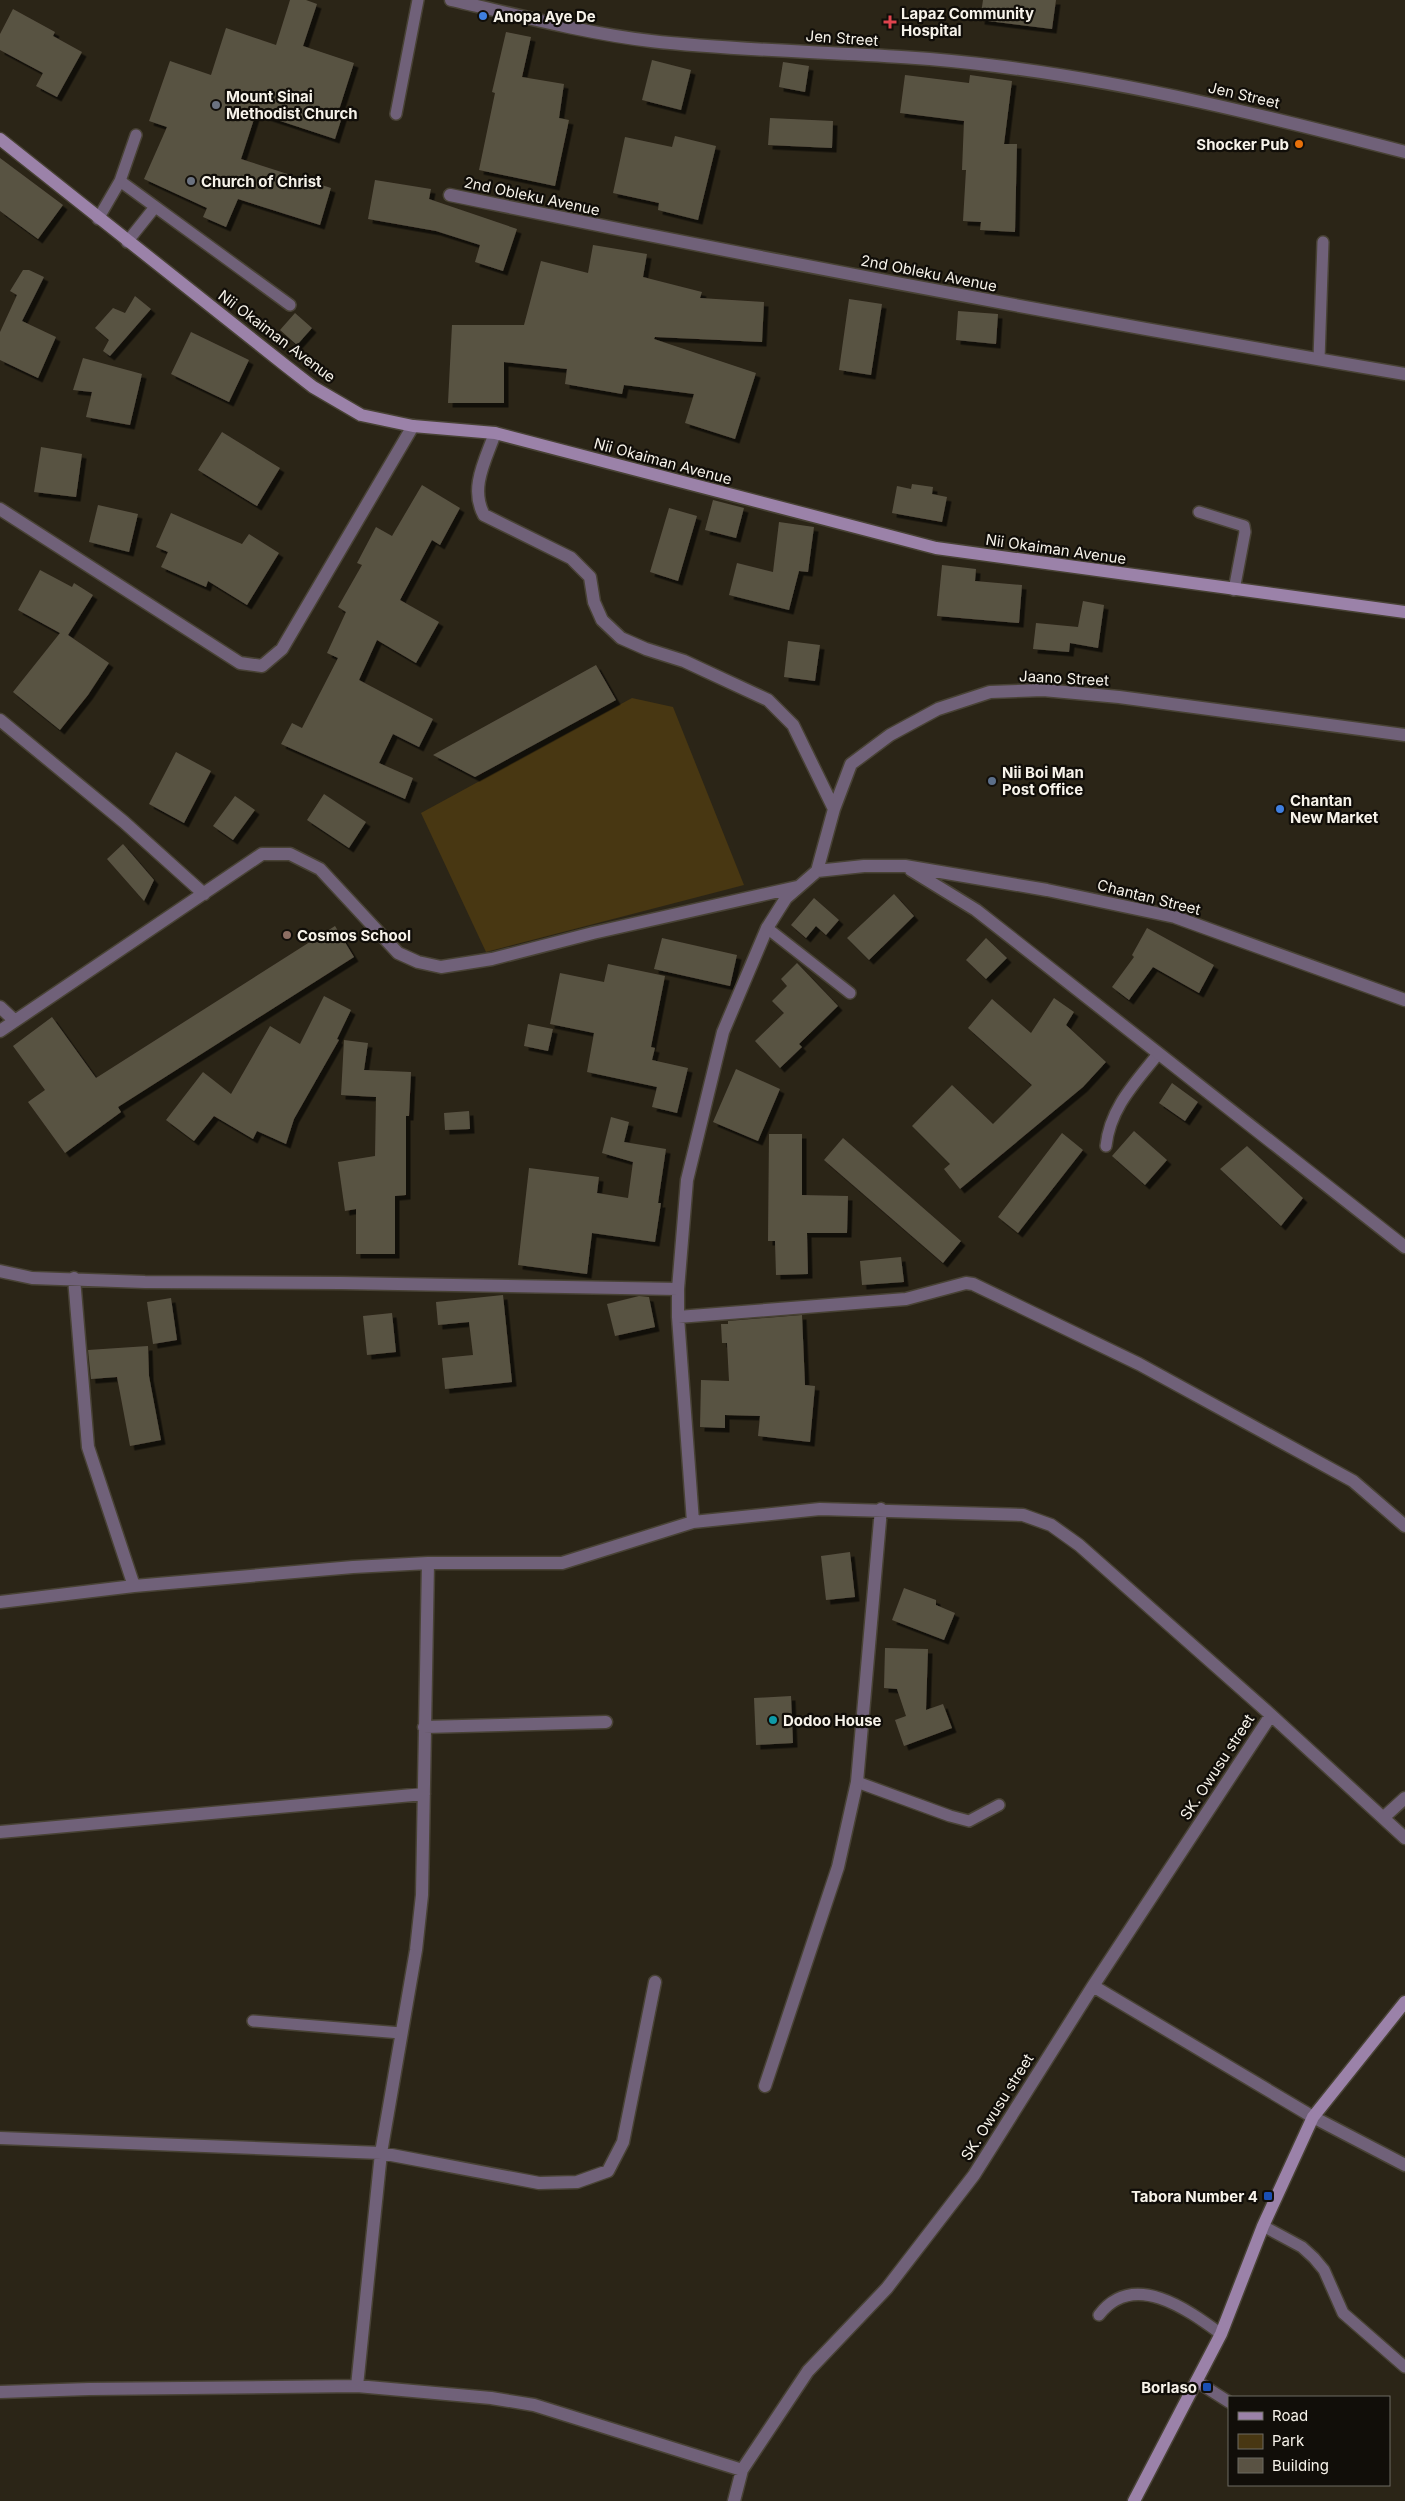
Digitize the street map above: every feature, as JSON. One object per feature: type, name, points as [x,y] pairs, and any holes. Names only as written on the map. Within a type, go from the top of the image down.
[{"type":"street","name":"Jen Street","points":[[451,0],[487,4],[651,41],[993,65],[1082,78],[1260,115],[1405,152]]},
{"type":"street","name":"Nii Okaiman Avenue","points":[[0,139],[127,242],[313,387],[360,414],[413,426],[495,433],[936,548],[1405,612]]},
{"type":"street","name":"2nd Obleku Avenue","points":[[450,195],[724,251],[1156,332],[1405,374]]},
{"type":"street","points":[[0,509],[240,663],[262,666],[282,649],[413,426]]},
{"type":"street","points":[[495,433],[476,487],[477,504],[484,515],[571,558],[590,577],[594,602],[602,620],[622,638],[646,649],[684,661],[768,700],[793,725],[834,809]]},
{"type":"street","name":"Jaano Street","points":[[817,871],[834,809],[852,764],[890,735],[938,709],[990,692],[1043,690],[1119,697],[1405,735]]},
{"type":"street","points":[[0,720],[124,822],[204,894]]},
{"type":"street","points":[[0,1031],[262,854],[290,854],[320,869],[398,953],[418,962],[441,967],[492,958],[593,933],[798,887]]},
{"type":"street","name":"Chantan Street","points":[[817,871],[864,866],[905,866],[1047,890],[1175,917],[1405,1000]]},
{"type":"street","points":[[905,866],[976,910],[1405,1248]]},
{"type":"street","points":[[693,1522],[678,1317],[678,1290],[687,1180],[723,1032],[766,928],[786,898],[817,871]]},
{"type":"street","points":[[0,1007],[14,1021]]},
{"type":"street","points":[[0,1271],[32,1278],[145,1282],[341,1283],[678,1290]]},
{"type":"street","points":[[74,1278],[88,1447],[134,1586]]},
{"type":"street","points":[[678,1317],[906,1299],[966,1283],[973,1284],[1139,1364],[1353,1481],[1405,1526]]},
{"type":"street","points":[[0,1602],[134,1586],[353,1567],[428,1564],[562,1563],[693,1522],[820,1509],[881,1509],[1023,1515],[1051,1525],[1079,1546],[1271,1715],[1405,1838]]},
{"type":"street","points":[[765,2086],[838,1867],[857,1782],[881,1509]]},
{"type":"street","points":[[357,2386],[381,2153],[416,1950],[422,1895],[428,1564]]},
{"type":"street","name":"SK. Owusu street","points":[[734,2501],[742,2470],[808,2371],[887,2288],[974,2175],[1093,1986],[1271,1715]]},
{"type":"street","points":[[424,1727],[606,1722]]},
{"type":"street","points":[[0,1832],[424,1794]]},
{"type":"street","points":[[1382,1818],[1405,1798]]},
{"type":"street","points":[[0,2138],[381,2153],[539,2183],[577,2182],[608,2171],[623,2142],[655,1982]]},
{"type":"street","points":[[1093,1986],[1313,2117],[1405,2165]]},
{"type":"street","points":[[1134,2501],[1221,2334],[1263,2226],[1313,2117],[1405,2002]]},
{"type":"street","points":[[0,2392],[89,2388],[357,2386],[491,2398],[534,2405],[742,2470]]},
{"type":"lane","points":[[396,114],[418,0]]},
{"type":"lane","points":[[98,219],[120,181],[136,135]]},
{"type":"lane","points":[[120,181],[290,305]]},
{"type":"lane","points":[[127,242],[155,206]]},
{"type":"lane","points":[[1319,359],[1323,242]]},
{"type":"lane","points":[[1199,512],[1244,526],[1245,532],[1234,590]]},
{"type":"lane","points":[[766,928],[850,993]]},
{"type":"lane","points":[[1106,1146],[1109,1123],[1124,1095],[1158,1054]]},
{"type":"lane","points":[[857,1782],[950,1816],[969,1821],[999,1805]]},
{"type":"lane","points":[[253,2021],[401,2033]]},
{"type":"lane","points":[[1263,2226],[1302,2247],[1314,2258],[1324,2270],[1343,2312],[1405,2367]]},
{"type":"lane","points":[[1099,2315],[1108,2302],[1128,2296],[1146,2294],[1166,2300],[1189,2312],[1221,2334]]},
{"type":"lane","points":[[1196,2381],[1228,2401]]},
{"type":"green space","points":[[632,698],[673,707],[744,885],[486,952],[421,813]]},
{"type":"building","points":[[290,0],[306,0],[317,4],[303,46],[354,63],[338,113],[343,114],[335,139],[256,113],[241,159],[331,188],[320,225],[238,199],[226,227],[203,217],[207,208],[144,179],[167,127],[149,121],[170,61],[211,75],[226,28],[276,45]]},
{"type":"building","points":[[983,0],[1056,0],[1052,29],[980,20]]},
{"type":"building","points":[[13,9],[55,32],[53,36],[82,52],[57,97],[36,86],[43,73],[0,50],[0,34]]},
{"type":"building","points":[[506,32],[531,37],[522,77],[564,84],[559,118],[569,120],[555,186],[479,170],[495,93],[492,92]]},
{"type":"building","points":[[652,60],[691,70],[681,110],[642,100]]},
{"type":"building","points":[[783,62],[809,66],[805,92],[779,87]]},
{"type":"building","points":[[905,75],[969,83],[970,75],[1012,81],[1004,144],[1017,144],[1015,232],[980,230],[981,222],[963,221],[966,170],[962,170],[964,121],[900,113]]},
{"type":"building","points":[[770,118],[833,121],[832,148],[768,145]]},
{"type":"building","points":[[675,136],[716,146],[698,220],[658,210],[659,203],[613,193],[625,137],[672,147]]},
{"type":"building","points":[[0,158],[63,205],[38,239],[0,211]]},
{"type":"building","points":[[375,180],[431,189],[429,199],[517,229],[503,271],[475,262],[480,245],[436,231],[368,219]]},
{"type":"building","points":[[593,245],[647,254],[643,277],[702,292],[700,298],[764,302],[762,342],[655,337],[654,339],[756,373],[735,439],[685,423],[694,394],[624,385],[622,394],[565,384],[567,369],[504,362],[504,403],[448,403],[452,325],[524,325],[541,261],[588,273]]},
{"type":"building","points":[[23,270],[29,270],[44,277],[22,321],[56,337],[38,378],[0,360],[0,332],[17,295],[10,291]]},
{"type":"building","points":[[135,296],[151,309],[110,356],[103,351],[109,340],[95,328],[113,308],[125,313]]},
{"type":"building","points":[[849,299],[882,304],[871,375],[839,370]]},
{"type":"building","points":[[958,311],[998,314],[996,344],[956,340]]},
{"type":"building","points":[[295,313],[312,328],[297,345],[280,330]]},
{"type":"building","points":[[191,332],[249,360],[229,402],[171,374]]},
{"type":"building","points":[[83,358],[142,374],[130,425],[86,417],[92,392],[73,390]]},
{"type":"building","points":[[222,432],[280,468],[257,506],[198,470]]},
{"type":"building","points":[[41,447],[82,454],[76,497],[34,492]]},
{"type":"building","points":[[912,484],[933,487],[932,494],[947,497],[942,522],[892,513],[897,486],[911,489]]},
{"type":"building","points":[[422,485],[460,508],[440,545],[432,540],[400,600],[439,622],[416,663],[377,640],[359,680],[433,719],[419,747],[393,734],[379,763],[413,778],[405,799],[281,744],[292,723],[302,728],[338,658],[327,653],[346,612],[338,607],[362,565],[357,563],[376,527],[392,536]]},
{"type":"building","points":[[713,500],[744,508],[736,538],[705,530]]},
{"type":"building","points":[[98,505],[138,514],[129,552],[89,542]]},
{"type":"building","points":[[669,508],[697,516],[678,581],[650,572]]},
{"type":"building","points":[[171,513],[242,544],[249,534],[279,553],[247,605],[208,581],[206,587],[161,567],[168,552],[156,547]]},
{"type":"building","points":[[779,522],[814,527],[808,572],[799,571],[789,610],[729,595],[737,563],[773,572]]},
{"type":"building","points":[[942,565],[976,569],[975,581],[1022,585],[1019,623],[937,616]]},
{"type":"building","points":[[40,570],[72,587],[74,583],[93,595],[68,635],[109,663],[88,695],[60,730],[13,692],[60,633],[18,610]]},
{"type":"building","points":[[1083,601],[1104,605],[1098,648],[1070,643],[1069,652],[1033,649],[1036,623],[1078,627]]},
{"type":"building","points":[[788,641],[820,645],[815,681],[784,677]]},
{"type":"building","points":[[596,665],[616,700],[475,777],[433,755]]},
{"type":"building","points":[[176,752],[211,771],[184,823],[149,804]]},
{"type":"building","points":[[324,794],[366,822],[349,848],[307,820]]},
{"type":"building","points":[[235,796],[255,810],[233,840],[213,826]]},
{"type":"building","points":[[123,844],[154,880],[144,901],[107,859]]},
{"type":"building","points":[[894,894],[914,916],[869,960],[847,938]]},
{"type":"building","points":[[814,898],[839,920],[826,935],[816,926],[806,938],[791,925]]},
{"type":"building","points":[[335,926],[354,957],[118,1107],[121,1112],[65,1153],[28,1102],[45,1090],[13,1046],[52,1017],[96,1078]]},
{"type":"building","points":[[1147,928],[1214,965],[1199,993],[1153,967],[1129,1000],[1112,987],[1134,957],[1132,955]]},
{"type":"building","points":[[662,938],[737,955],[730,986],[654,969]]},
{"type":"building","points":[[986,938],[1007,958],[986,979],[966,960]]},
{"type":"building","points":[[797,963],[838,1006],[799,1044],[802,1047],[780,1068],[755,1041],[784,1013],[772,1001],[787,986],[781,979]]},
{"type":"building","points":[[608,964],[665,976],[651,1047],[655,1048],[652,1060],[688,1068],[677,1113],[652,1107],[657,1087],[587,1072],[594,1033],[550,1024],[560,973],[604,982]]},
{"type":"building","points":[[324,996],[351,1010],[337,1039],[339,1040],[294,1119],[286,1144],[257,1131],[253,1139],[214,1116],[194,1141],[166,1120],[203,1072],[231,1094],[270,1026],[300,1044]]},
{"type":"building","points":[[1054,998],[1074,1012],[1066,1025],[1106,1062],[1083,1087],[960,1189],[944,1169],[950,1164],[912,1126],[952,1085],[993,1124],[1032,1085],[968,1028],[992,999],[1031,1033]]},
{"type":"building","points":[[528,1024],[553,1029],[548,1051],[524,1046]]},
{"type":"building","points":[[344,1040],[368,1043],[364,1070],[411,1072],[409,1116],[406,1116],[406,1195],[395,1196],[395,1254],[356,1254],[356,1209],[345,1211],[338,1162],[375,1156],[376,1097],[341,1095]]},
{"type":"building","points":[[736,1069],[780,1089],[758,1141],[713,1122]]},
{"type":"building","points":[[1172,1083],[1198,1102],[1185,1121],[1159,1103]]},
{"type":"building","points":[[469,1111],[470,1129],[445,1130],[444,1113]]},
{"type":"building","points":[[611,1117],[629,1122],[624,1142],[666,1149],[658,1203],[661,1203],[655,1242],[592,1233],[587,1274],[518,1265],[529,1168],[599,1177],[597,1193],[628,1198],[633,1162],[602,1153]]},
{"type":"building","points":[[1134,1131],[1167,1160],[1145,1185],[1112,1156]]},
{"type":"building","points":[[1062,1133],[1083,1150],[1018,1233],[998,1217]]},
{"type":"building","points":[[769,1134],[802,1134],[802,1195],[848,1196],[847,1233],[807,1233],[808,1274],[776,1275],[775,1241],[768,1241]]},
{"type":"building","points":[[843,1138],[961,1241],[943,1263],[824,1160]]},
{"type":"building","points":[[1247,1146],[1303,1198],[1281,1226],[1220,1169]]},
{"type":"building","points":[[901,1257],[904,1282],[862,1285],[860,1261]]},
{"type":"building","points":[[503,1295],[512,1382],[445,1389],[442,1358],[473,1355],[469,1322],[438,1325],[436,1302]]},
{"type":"building","points":[[639,1296],[649,1297],[655,1327],[615,1336],[607,1304]]},
{"type":"building","points":[[171,1298],[177,1340],[153,1344],[147,1302]]},
{"type":"building","points":[[392,1313],[396,1352],[367,1355],[363,1316]]},
{"type":"building","points":[[802,1315],[805,1385],[815,1386],[810,1442],[758,1436],[760,1416],[725,1415],[725,1428],[700,1427],[701,1380],[729,1381],[727,1343],[722,1343],[721,1324],[728,1324],[728,1321]]},
{"type":"building","points":[[148,1346],[149,1376],[161,1440],[130,1446],[117,1377],[91,1379],[88,1350]]},
{"type":"building","points":[[850,1552],[855,1597],[826,1600],[821,1556]]},
{"type":"building","points":[[904,1588],[936,1600],[936,1605],[955,1613],[944,1640],[892,1620]]},
{"type":"building","points":[[885,1648],[928,1649],[926,1710],[943,1704],[952,1728],[904,1746],[895,1720],[906,1716],[897,1689],[884,1688]]},
{"type":"building","name":"Dodoo House","points":[[791,1696],[793,1743],[756,1745],[754,1698]]},
{"type":"place","name":"Anopa Aye De","points":[[483,16]]},
{"type":"place","name":"Lapaz Community Hospital","points":[[890,22]]},
{"type":"place","name":"Mount Sinai Methodist Church","points":[[216,105]]},
{"type":"place","name":"Shocker Pub","points":[[1299,144]]},
{"type":"place","name":"Church of Christ","points":[[191,181]]},
{"type":"place","name":"Nii Boi Man Post Office","points":[[992,781]]},
{"type":"place","name":"Chantan New Market","points":[[1280,809]]},
{"type":"place","name":"Cosmos School","points":[[287,935]]},
{"type":"place","name":"Dodoo House","points":[[773,1720]]},
{"type":"place","name":"Tabora Number 4","points":[[1268,2196]]},
{"type":"place","name":"Borlaso","points":[[1207,2387]]}]
